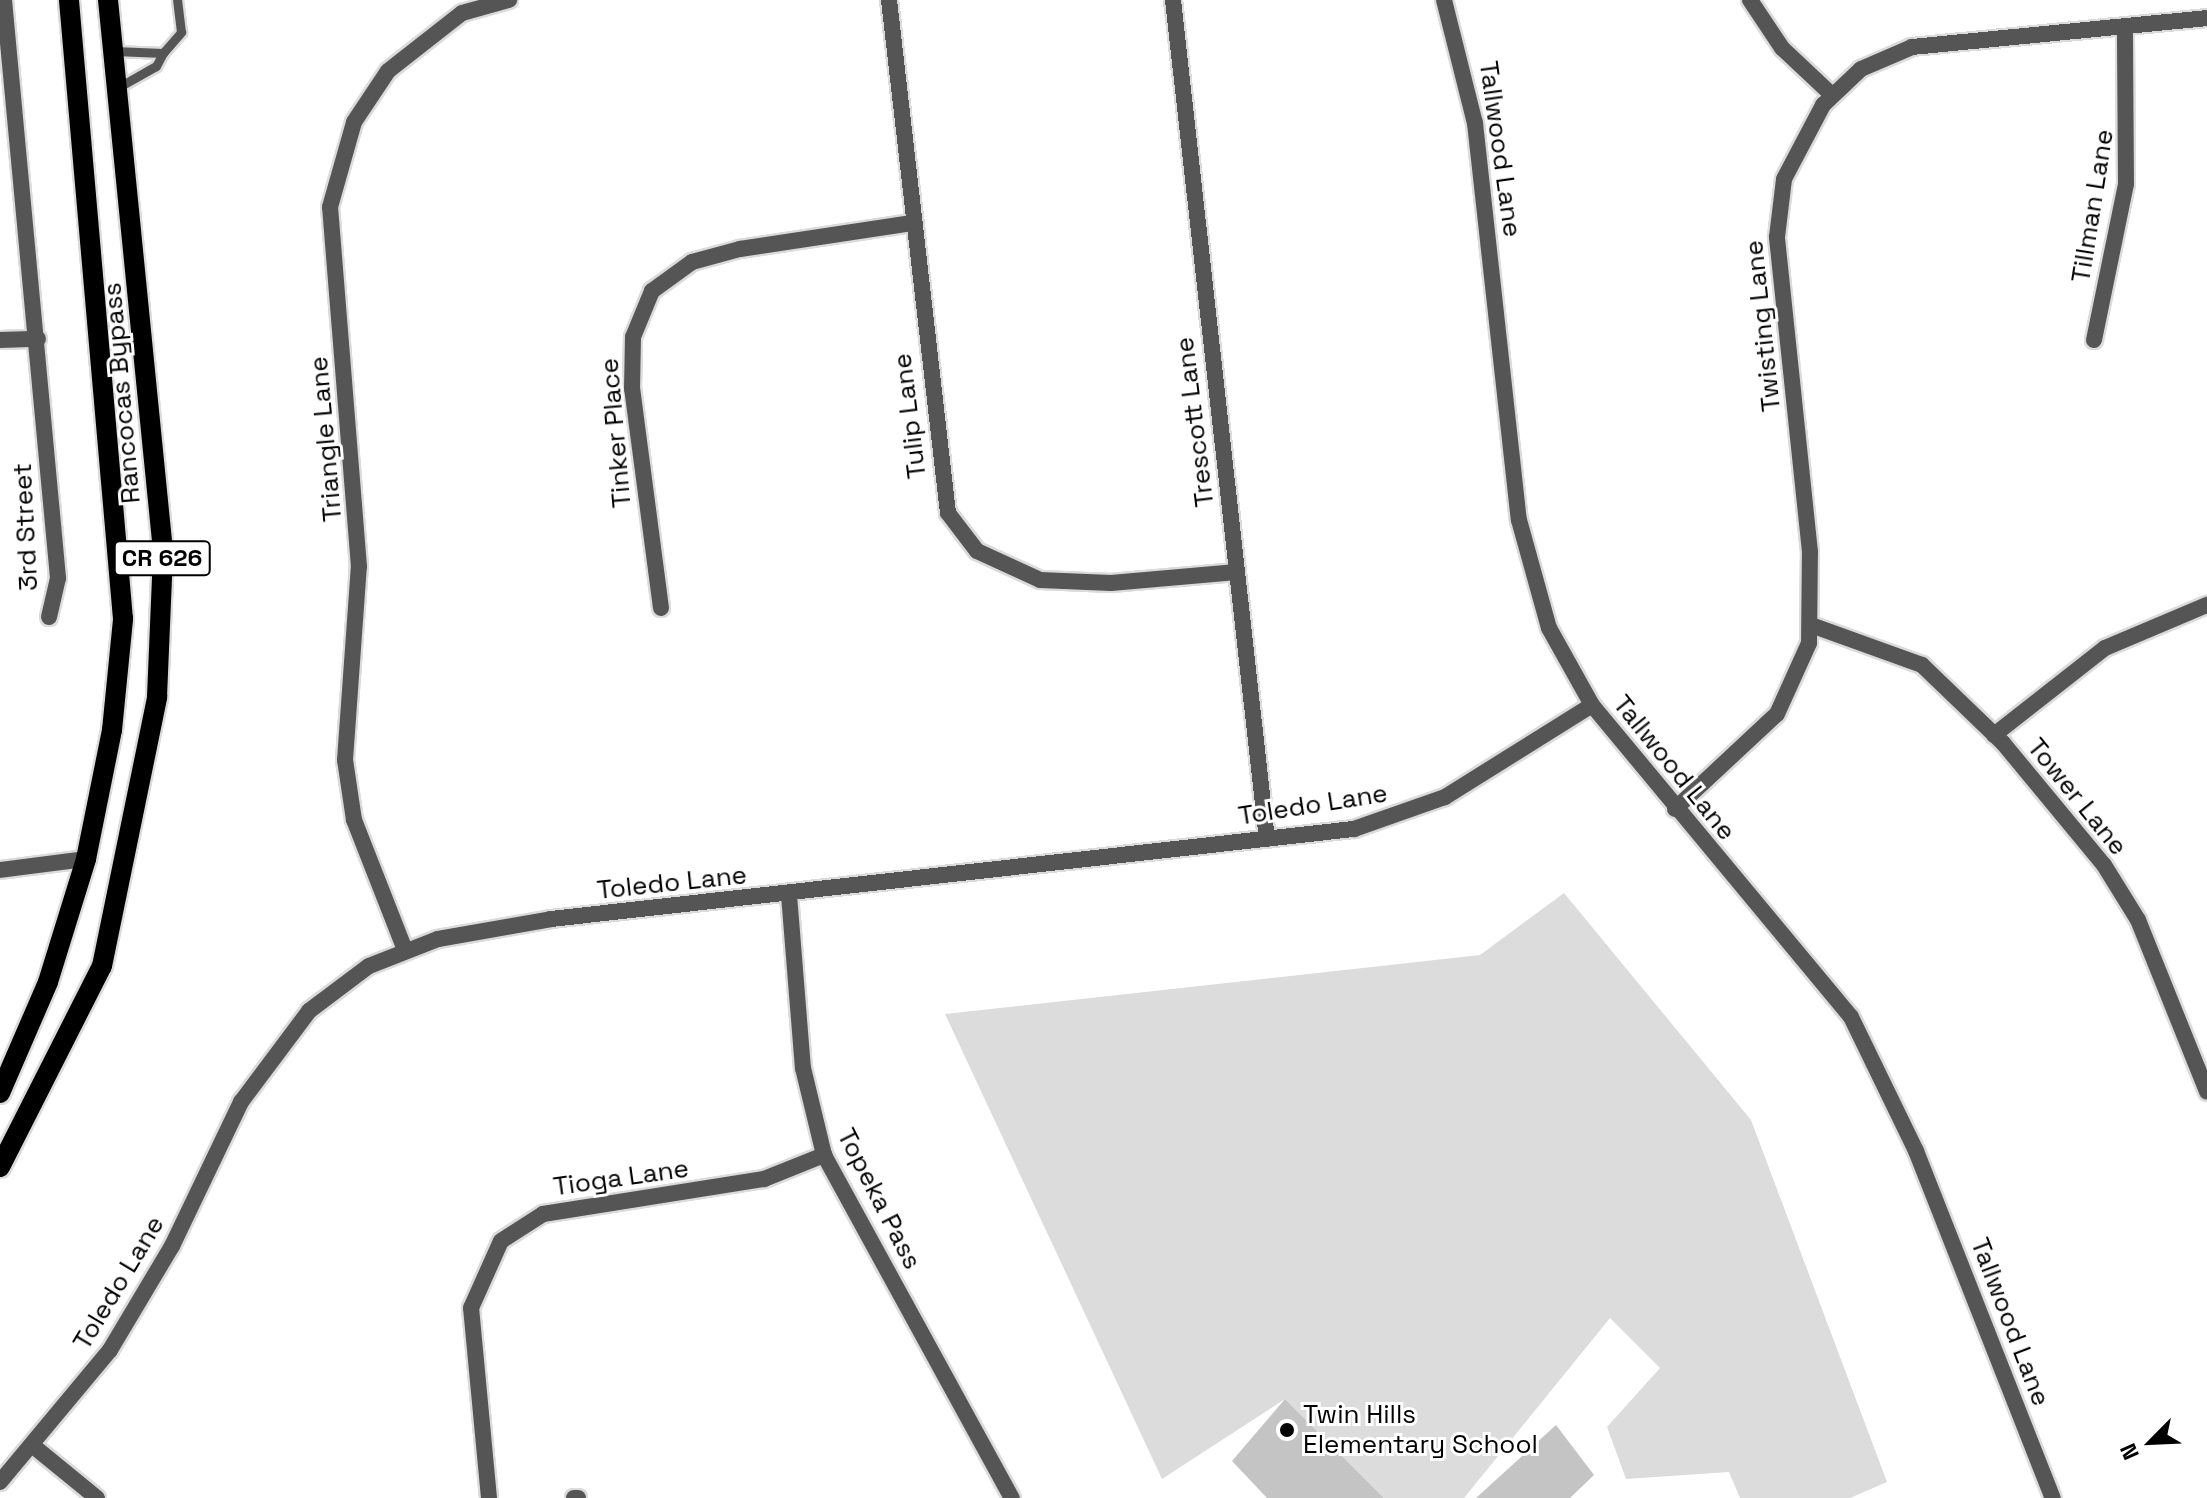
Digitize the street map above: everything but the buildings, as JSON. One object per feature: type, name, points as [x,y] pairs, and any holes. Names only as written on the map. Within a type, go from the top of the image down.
[{"type":"main road","name":"Rancocas Bypass","points":[[1,1092],[48,982],[86,859],[123,619],[69,0]]},
{"type":"main road","name":"Rancocas Bypass","points":[[0,1167],[40,1099],[102,966],[157,697],[163,551],[108,0]]},
{"type":"street","name":"3rd Street","points":[[4,0],[58,578],[49,617]]},
{"type":"street","name":"Triangle Lane","points":[[405,950],[354,820],[345,760],[359,567],[330,207],[354,122],[388,71],[462,13],[509,0]]},
{"type":"street","name":"Tulip Lane","points":[[889,0],[938,463],[948,513],[960,534],[996,564],[1040,580],[1111,583],[1237,572]]},
{"type":"street","name":"Trescott Lane","points":[[1173,0],[1267,839]]},
{"type":"street","name":"Tallwood Lane","points":[[1444,0],[1475,123],[1527,556],[1549,628],[1592,705],[1675,809],[1830,989],[1863,1037],[1916,1151],[2053,1498]]},
{"type":"street","points":[[1750,0],[1782,48],[1832,95]]},
{"type":"street","name":"Twisting Lane","points":[[1675,809],[1777,714],[1802,669],[1811,625],[1778,208],[1794,152],[1832,95],[1861,69],[1912,47],[2125,29],[2207,18]]},
{"type":"street","name":"Tillman Lane","points":[[2094,340],[2126,184],[2125,29]]},
{"type":"street","name":"Tinker Place","points":[[661,608],[632,389],[633,337],[652,291],[692,262],[740,249],[912,223]]},
{"type":"street","points":[[0,340],[38,339]]},
{"type":"street","points":[[1994,735],[2105,648],[2207,605]]},
{"type":"street","name":"Tower Lane","points":[[1811,625],[1922,665],[1994,735],[2104,865],[2138,920],[2207,1092]]},
{"type":"street","name":"Toledo Lane","points":[[0,1482],[110,1350],[172,1246],[241,1102],[300,1022],[337,987],[405,950],[551,919],[789,895],[1354,829],[1417,811],[1592,705]]},
{"type":"street","points":[[0,870],[86,859]]},
{"type":"street","name":"Topeka Pass","points":[[789,895],[803,1068],[824,1155],[1012,1498]]},
{"type":"street","name":"Tioga Lane","points":[[489,1498],[471,1308],[501,1241],[543,1214],[764,1179],[824,1155]]},
{"type":"street","points":[[32,1445],[97,1498]]},
{"type":"lane","points":[[117,88],[156,66],[181,32],[177,0]]},
{"type":"lane","points":[[113,51],[163,53]]},
{"type":"shaded area","points":[[1564,893],[1751,1120],[1887,1482],[1850,1498],[1740,1498],[1729,1472],[1626,1479],[1607,1427],[1660,1368],[1610,1318],[1464,1498],[1384,1498],[1285,1399],[1162,1479],[945,1014],[1480,955]]},
{"type":"place","name":"Twin Hills Elementary School","points":[[1287,1430]]}]
